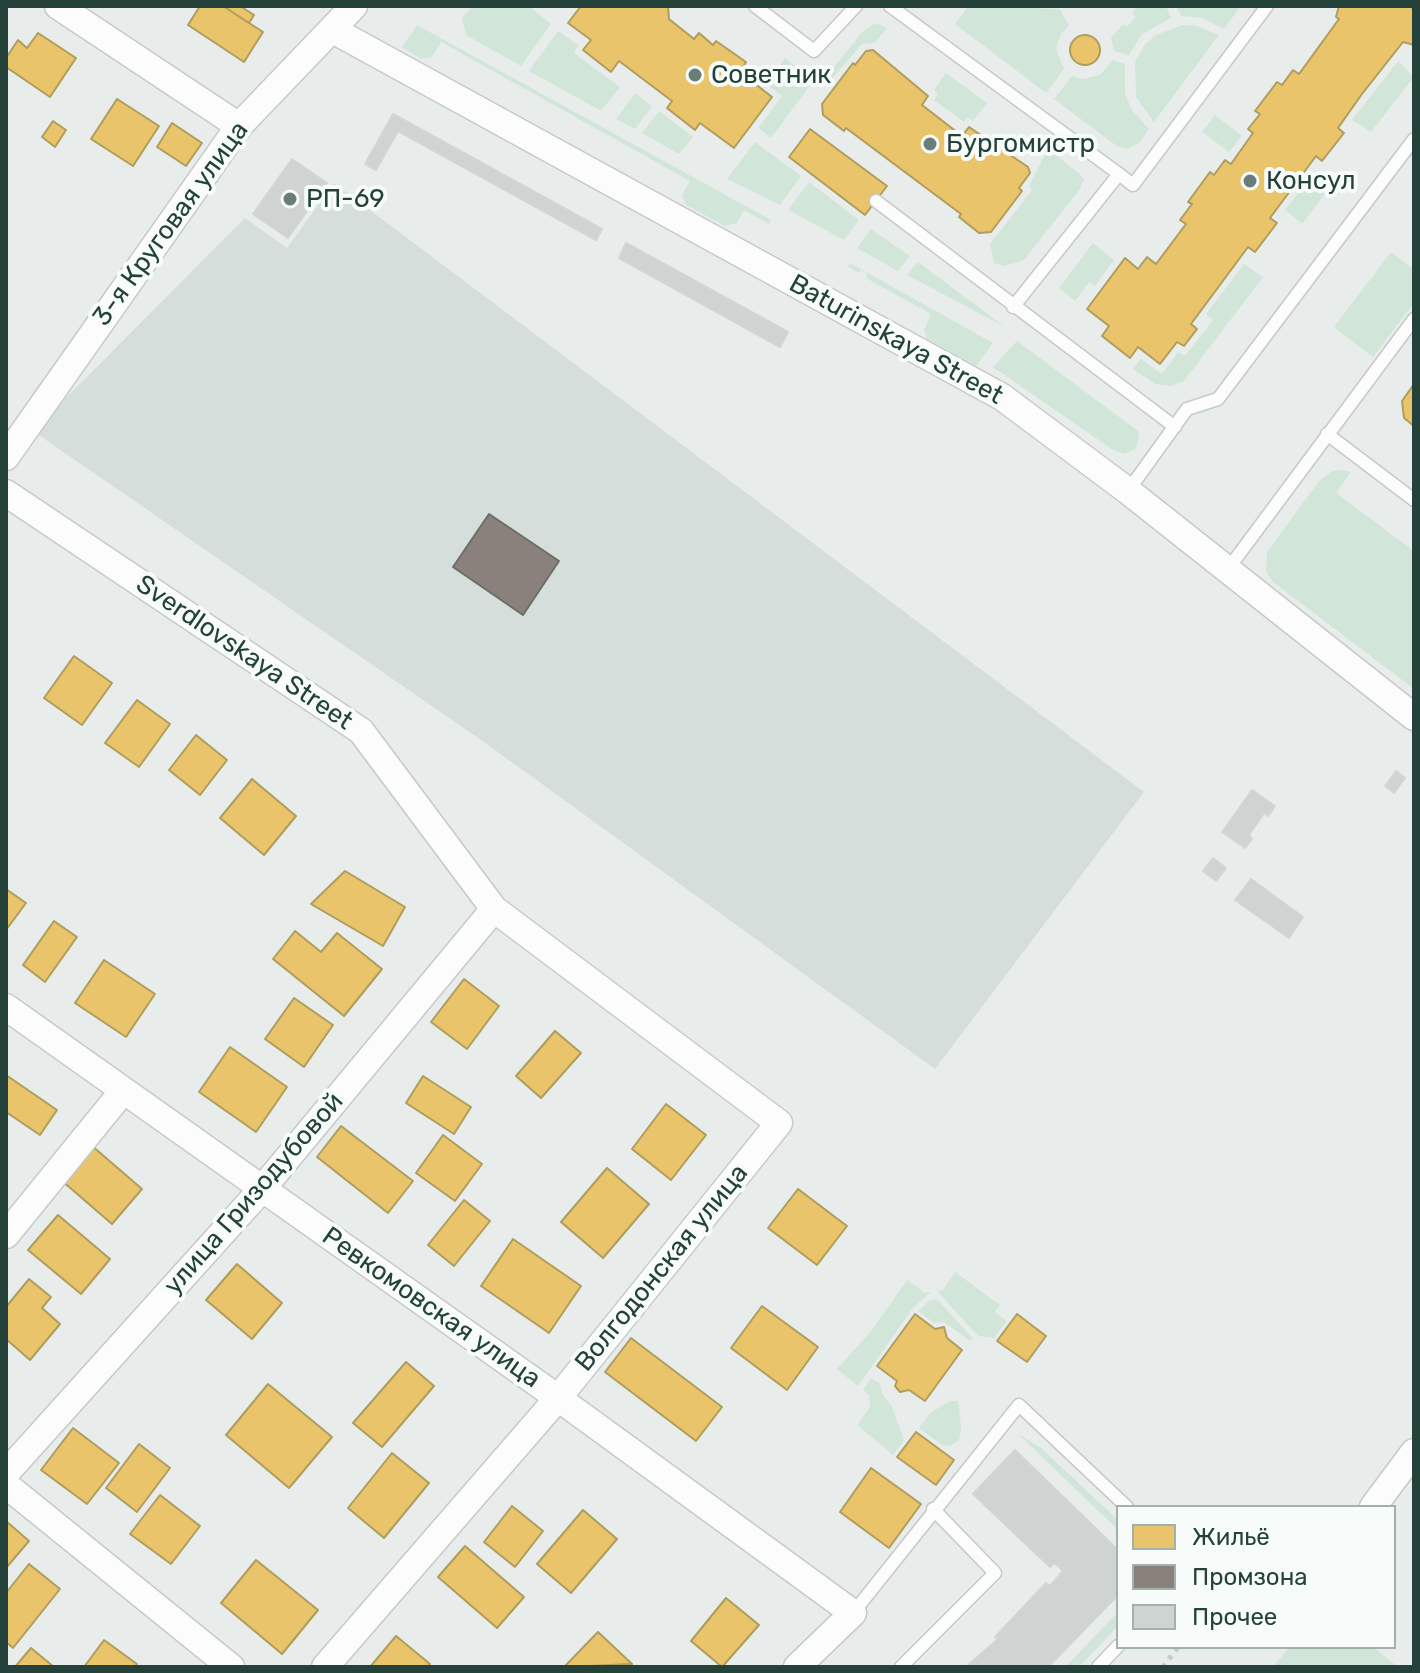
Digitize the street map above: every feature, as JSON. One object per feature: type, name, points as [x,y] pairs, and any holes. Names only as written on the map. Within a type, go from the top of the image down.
[{"type":"street","points":[[58,6],[239,126]]},
{"type":"street","name":"3-я Круговая улица","points":[[6,457],[239,126],[354,6]]},
{"type":"street","name":"Baturinskaya Street","points":[[333,30],[1002,397],[1128,491],[1414,717]]},
{"type":"street","name":"Sverdlovskaya Street","points":[[6,493],[361,731],[494,909],[779,1123]]},
{"type":"street","name":"улица Гризодубовой","points":[[6,1473],[262,1189],[494,909]]},
{"type":"street","name":"Ревкомовская улица","points":[[6,1007],[558,1398],[853,1613]]},
{"type":"street","points":[[6,1235],[123,1091]]},
{"type":"street","name":"Волгодонская улица","points":[[325,1667],[558,1398],[779,1123]]},
{"type":"street","points":[[1374,1505],[1414,1452]]},
{"type":"street","points":[[6,1485],[231,1667]]},
{"type":"street","points":[[797,1667],[853,1613]]},
{"type":"lane","points":[[755,6],[814,51],[856,6]]},
{"type":"lane","points":[[890,6],[1133,185],[1267,6]]},
{"type":"lane","points":[[1128,491],[1187,409],[1218,399],[1414,139]]},
{"type":"lane","points":[[1013,307],[1119,174]]},
{"type":"lane","points":[[876,201],[1175,427]]},
{"type":"lane","points":[[1228,569],[1414,319]]},
{"type":"lane","points":[[1327,434],[1414,500]]},
{"type":"lane","points":[[853,1613],[1019,1405],[1125,1505]]},
{"type":"lane","points":[[901,1667],[995,1573],[933,1509]]},
{"type":"lane","points":[[1098,1667],[1116,1648]]},
{"type":"path","points":[[1163,1667],[1176,1649]]},
{"type":"shaded area","points":[[334,183],[1144,792],[935,1069],[484,742],[33,431],[245,218],[287,248]]},
{"type":"green space","points":[[473,6],[529,6],[551,24],[521,66],[466,35],[462,18]]},
{"type":"green space","points":[[968,6],[1060,9],[1069,26],[1061,34],[1056,48],[1064,69],[1046,93],[955,24]]},
{"type":"green space","points":[[1138,6],[1166,6],[1171,18],[1142,34],[1129,55],[1114,51],[1111,38],[1123,24],[1127,27],[1135,17],[1132,13]]},
{"type":"green space","points":[[1176,6],[1241,6],[1224,29],[1202,18],[1181,16]]},
{"type":"green space","points":[[874,24],[887,28],[875,43],[862,44],[829,82],[825,79],[862,32]]},
{"type":"green space","points":[[417,25],[771,220],[769,224],[744,210],[737,223],[725,226],[686,205],[682,195],[690,181],[441,42],[432,57],[421,59],[402,47]]},
{"type":"green space","points":[[1182,25],[1197,26],[1219,35],[1154,122],[1136,97],[1135,62],[1145,44],[1156,35]]},
{"type":"green space","points":[[558,31],[578,45],[574,53],[620,87],[601,111],[529,71]]},
{"type":"green space","points":[[785,58],[814,80],[771,138],[758,128],[782,96],[766,84]]},
{"type":"green space","points":[[1113,60],[1125,64],[1125,94],[1132,110],[1149,129],[1139,143],[1127,149],[1118,147],[1054,99],[1072,76],[1083,79],[1100,75]]},
{"type":"green space","points":[[1398,61],[1414,77],[1371,132],[1352,120]]},
{"type":"green space","points":[[946,73],[987,103],[973,121],[967,117],[964,122],[934,100],[938,94],[934,90]]},
{"type":"green space","points":[[635,93],[652,106],[635,129],[616,119]]},
{"type":"green space","points":[[659,111],[693,137],[679,154],[642,133]]},
{"type":"green space","points":[[1215,115],[1242,136],[1229,152],[1202,132]]},
{"type":"green space","points":[[755,142],[801,176],[780,205],[727,179]]},
{"type":"green space","points":[[1048,149],[1080,174],[1084,180],[1080,189],[1024,260],[1004,266],[994,263],[990,244],[1032,190],[1029,186]]},
{"type":"green space","points":[[1313,173],[1331,186],[1302,224],[1285,210]]},
{"type":"green space","points":[[809,182],[859,220],[844,240],[788,210]]},
{"type":"green space","points":[[871,229],[910,256],[898,271],[857,248]]},
{"type":"green space","points":[[1093,243],[1114,260],[1095,286],[1089,282],[1075,301],[1059,288]]},
{"type":"green space","points":[[1391,252],[1414,270],[1414,303],[1373,357],[1334,327]]},
{"type":"green space","points":[[918,262],[1005,327],[907,275]]},
{"type":"green space","points":[[850,263],[993,343],[976,366],[927,339],[924,330],[931,314],[866,278],[867,274],[861,270],[859,273],[848,267]]},
{"type":"green space","points":[[1244,264],[1263,277],[1184,381],[1171,386],[1155,384],[1133,369],[1141,359],[1162,374],[1178,352],[1185,356],[1213,320],[1206,314]]},
{"type":"green space","points":[[1017,341],[1138,431],[1135,449],[1125,454],[1113,450],[993,367]]},
{"type":"green space","points":[[1332,471],[1351,472],[1336,493],[1414,551],[1414,689],[1273,582],[1266,571],[1267,552],[1319,481]]},
{"type":"green space","points":[[955,1272],[1000,1305],[995,1312],[1007,1321],[994,1338],[978,1336],[937,1291],[943,1290]]},
{"type":"green space","points":[[907,1280],[925,1293],[931,1292],[913,1308],[858,1386],[837,1369],[872,1330]]},
{"type":"green space","points":[[937,1299],[973,1339],[969,1340],[944,1322],[934,1323],[918,1311],[930,1300]]},
{"type":"green space","points":[[871,1378],[880,1384],[904,1440],[893,1455],[857,1425],[870,1407],[869,1395],[863,1390]]},
{"type":"green space","points":[[950,1401],[957,1401],[959,1405],[961,1429],[959,1440],[950,1446],[942,1445],[919,1428],[930,1413]]},
{"type":"green space","points":[[1018,1434],[1040,1447],[1116,1518],[1116,1528]]},
{"type":"green space","points":[[1116,1614],[1116,1628],[1079,1667],[1065,1667]]},
{"type":"green space","points":[[1287,1649],[1376,1649],[1398,1667],[1273,1667]]},
{"type":"building: Жильё","points":[[200,6],[223,6],[263,32],[244,62],[188,25]]},
{"type":"building: Жильё","points":[[223,6],[240,6],[254,15],[249,23]]},
{"type":"building: Жильё","name":"Советник","points":[[581,6],[668,6],[669,19],[694,39],[699,33],[713,45],[716,41],[746,62],[743,67],[757,78],[754,83],[772,97],[734,148],[700,123],[695,130],[667,108],[672,101],[619,61],[611,72],[583,50],[591,40],[568,23]]},
{"type":"building: Жильё","name":"Консул","points":[[1339,6],[1411,6],[1414,11],[1414,45],[1403,42],[1362,94],[1338,128],[1344,133],[1322,161],[1316,156],[1270,218],[1277,223],[1255,252],[1248,247],[1191,324],[1197,329],[1184,346],[1177,342],[1160,364],[1138,347],[1130,358],[1102,336],[1109,326],[1087,309],[1125,258],[1138,269],[1147,257],[1156,264],[1186,224],[1180,220],[1192,204],[1188,202],[1210,172],[1214,175],[1225,160],[1231,164],[1253,133],[1248,129],[1260,114],[1255,111],[1277,82],[1282,85],[1293,70],[1299,74],[1339,19],[1336,17]]},
{"type":"building: Жильё","points":[[38,33],[76,58],[50,97],[6,67],[6,58],[18,40],[27,48]]},
{"type":"building: Жильё","points":[[1085,35],[1096,39],[1100,50],[1096,61],[1085,65],[1074,61],[1070,50],[1074,39]]},
{"type":"building: Жильё","name":"Бургомистр","points":[[873,50],[928,96],[922,105],[962,136],[969,127],[1028,167],[1030,173],[1019,188],[1022,191],[991,232],[979,233],[959,217],[961,214],[846,128],[844,131],[823,115],[822,104],[853,63],[855,65],[866,51]]},
{"type":"building: Жильё","points":[[117,99],[159,126],[133,166],[91,139]]},
{"type":"building: Жильё","points":[[53,121],[66,130],[55,147],[42,137]]},
{"type":"building: Жильё","points":[[172,123],[202,143],[186,166],[157,147]]},
{"type":"building: Жильё","points":[[810,129],[887,186],[865,215],[789,157]]},
{"type":"building: Жильё","points":[[1414,384],[1414,426],[1404,418],[1402,401]]},
{"type":"building: Жильё","points":[[74,656],[112,683],[82,725],[44,698]]},
{"type":"building: Жильё","points":[[137,700],[170,724],[139,767],[105,743]]},
{"type":"building: Жильё","points":[[196,735],[227,760],[200,795],[169,770]]},
{"type":"building: Жильё","points":[[252,779],[296,816],[264,855],[220,818]]},
{"type":"building: Жильё","points":[[345,871],[405,907],[383,946],[311,904]]},
{"type":"building: Жильё","points":[[6,889],[26,903],[6,930]]},
{"type":"building: Жильё","points":[[54,921],[77,937],[45,982],[23,965]]},
{"type":"building: Жильё","points":[[295,931],[321,952],[337,933],[382,969],[344,1016],[273,959]]},
{"type":"building: Жильё","points":[[104,960],[155,994],[126,1037],[75,1003]]},
{"type":"building: Жильё","points":[[464,979],[499,1006],[467,1049],[431,1022]]},
{"type":"building: Жильё","points":[[294,998],[333,1025],[304,1067],[265,1039]]},
{"type":"building: Жильё","points":[[555,1031],[581,1053],[541,1098],[516,1076]]},
{"type":"building: Жильё","points":[[230,1047],[287,1087],[256,1132],[199,1092]]},
{"type":"building: Жильё","points":[[6,1075],[57,1110],[40,1135],[6,1112]]},
{"type":"building: Жильё","points":[[423,1076],[471,1107],[454,1134],[406,1103]]},
{"type":"building: Жильё","points":[[666,1104],[706,1135],[671,1180],[632,1149]]},
{"type":"building: Жильё","points":[[341,1126],[413,1181],[388,1213],[317,1157]]},
{"type":"building: Жильё","points":[[443,1135],[482,1164],[455,1201],[416,1173]]},
{"type":"building: Жильё","points":[[91,1145],[142,1189],[112,1224],[61,1180]]},
{"type":"building: Жильё","points":[[607,1168],[649,1204],[603,1258],[561,1222]]},
{"type":"building: Жильё","points":[[798,1189],[847,1226],[817,1265],[768,1228]]},
{"type":"building: Жильё","points":[[464,1200],[490,1221],[454,1266],[428,1245]]},
{"type":"building: Жильё","points":[[58,1215],[110,1259],[81,1294],[28,1250]]},
{"type":"building: Жильё","points":[[513,1239],[581,1286],[549,1333],[481,1286]]},
{"type":"building: Жильё","points":[[237,1264],[282,1303],[252,1339],[206,1300]]},
{"type":"building: Жильё","points":[[29,1279],[51,1297],[42,1308],[60,1324],[30,1360],[6,1339],[6,1307]]},
{"type":"building: Жильё","points":[[762,1306],[818,1347],[787,1390],[731,1348]]},
{"type":"building: Жильё","points":[[915,1314],[935,1329],[944,1327],[947,1338],[962,1350],[925,1401],[909,1390],[900,1392],[895,1386],[897,1381],[877,1366]]},
{"type":"building: Жильё","points":[[1017,1314],[1046,1336],[1027,1362],[997,1341]]},
{"type":"building: Жильё","points":[[631,1338],[722,1407],[696,1441],[605,1372]]},
{"type":"building: Жильё","points":[[406,1362],[434,1386],[382,1447],[353,1423]]},
{"type":"building: Жильё","points":[[268,1384],[332,1437],[289,1488],[226,1435]]},
{"type":"building: Жильё","points":[[73,1428],[119,1463],[87,1504],[41,1470]]},
{"type":"building: Жильё","points":[[916,1432],[954,1460],[936,1485],[897,1457]]},
{"type":"building: Жильё","points":[[139,1444],[170,1468],[137,1512],[106,1488]]},
{"type":"building: Жильё","points":[[392,1453],[429,1483],[384,1538],[348,1508]]},
{"type":"building: Жильё","points":[[871,1468],[921,1504],[889,1548],[840,1512]]},
{"type":"building: Жильё","points":[[160,1495],[200,1526],[171,1564],[130,1534]]},
{"type":"building: Жильё","points":[[512,1506],[543,1531],[515,1567],[484,1542]]},
{"type":"building: Жильё","points":[[583,1510],[617,1539],[571,1593],[537,1564]]},
{"type":"building: Жильё","points":[[6,1521],[29,1541],[6,1568]]},
{"type":"building: Жильё","points":[[465,1546],[524,1597],[497,1628],[438,1577]]},
{"type":"building: Жильё","points":[[256,1560],[318,1610],[282,1654],[221,1603]]},
{"type":"building: Жильё","points":[[29,1564],[60,1589],[13,1648],[6,1642],[6,1593]]},
{"type":"building: Жильё","points":[[726,1598],[759,1625],[722,1667],[691,1641]]},
{"type":"building: Жильё","points":[[598,1632],[632,1664],[565,1667],[565,1666]]},
{"type":"building: Жильё","points":[[396,1636],[430,1664],[427,1667],[370,1667]]},
{"type":"building: Жильё","points":[[104,1640],[137,1664],[135,1667],[84,1667]]},
{"type":"building: Жильё","points":[[31,1648],[54,1667],[15,1667]]},
{"type":"building: Промзона","points":[[489,514],[559,561],[523,615],[453,567]]},
{"type":"building: Прочее","points":[[393,114],[602,229],[596,240],[398,131],[376,170],[365,164]]},
{"type":"building: Прочее","name":"РП-69","points":[[292,159],[327,183],[288,238],[253,214]]},
{"type":"building: Прочее","points":[[626,243],[788,332],[780,347],[619,258]]},
{"type":"building: Прочее","points":[[1396,771],[1405,778],[1394,793],[1385,786]]},
{"type":"building: Прочее","points":[[1252,790],[1275,806],[1268,816],[1264,813],[1249,835],[1252,839],[1245,848],[1222,832]]},
{"type":"building: Прочее","points":[[1213,858],[1226,868],[1216,881],[1203,871]]},
{"type":"building: Прочее","points":[[1251,879],[1303,917],[1289,938],[1235,900]]},
{"type":"building: Прочее","points":[[1015,1450],[1116,1548],[1116,1597],[1048,1667],[966,1667],[998,1639],[995,1637],[1046,1583],[1050,1586],[1063,1571],[1055,1563],[1050,1567],[973,1494]]},
{"type":"place","name":"Советник","points":[[695,75]]},
{"type":"place","name":"Бургомистр","points":[[930,144]]},
{"type":"place","name":"Консул","points":[[1250,181]]},
{"type":"place","name":"РП-69","points":[[290,199]]}]
